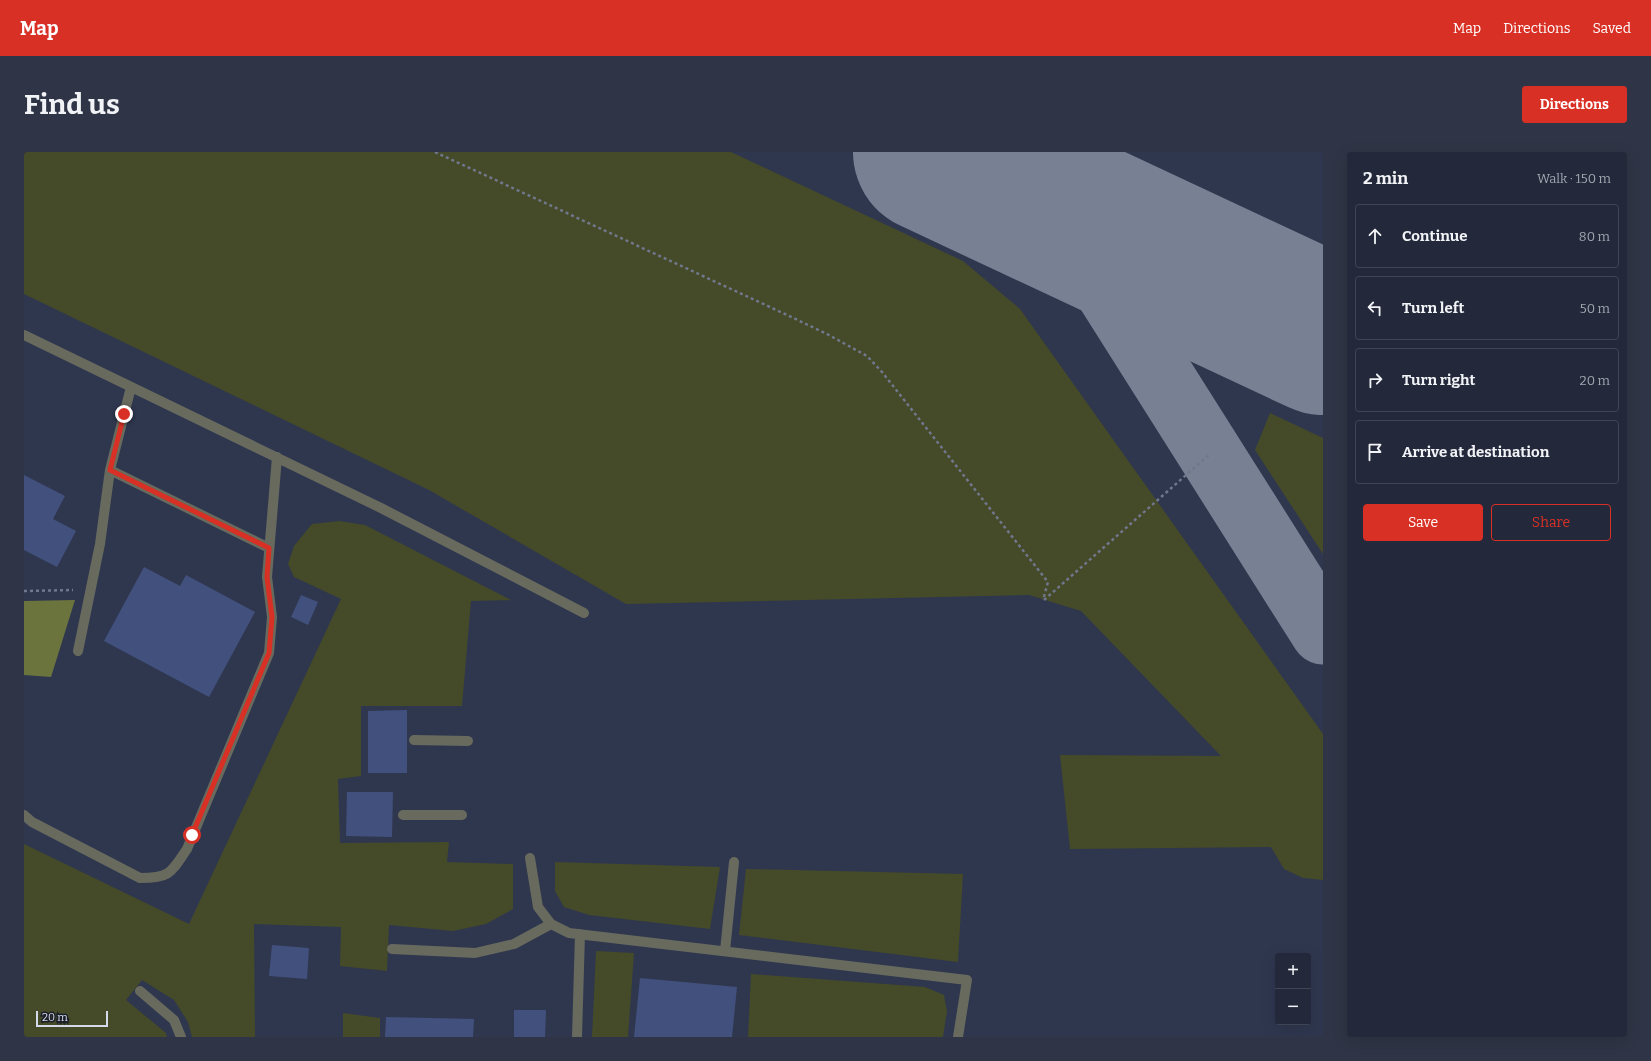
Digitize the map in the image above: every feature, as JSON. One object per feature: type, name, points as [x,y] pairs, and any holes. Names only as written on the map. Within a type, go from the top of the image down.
[{"type":"lane","points":[[24,335],[381,508],[584,613]]},
{"type":"lane","points":[[78,651],[100,544],[110,470],[131,387]]},
{"type":"lane","points":[[24,815],[32,822],[140,878],[157,878],[172,871],[187,849],[269,653],[272,617],[267,577],[277,457]]},
{"type":"lane","points":[[110,470],[269,548]]},
{"type":"lane","points":[[414,740],[468,740]]},
{"type":"lane","points":[[403,815],[462,815]]},
{"type":"lane","points":[[530,858],[538,907],[551,924],[569,933],[967,980],[958,1037]]},
{"type":"lane","points":[[725,951],[734,862]]},
{"type":"lane","points":[[392,949],[475,953],[514,944],[551,924]]},
{"type":"lane","points":[[577,1037],[580,934]]},
{"type":"lane","points":[[140,991],[174,1020],[181,1037]]},
{"type":"path","points":[[435,152],[785,314],[827,334],[867,356],[891,384],[1048,582],[1043,600],[1210,454]]},
{"type":"path","points":[[24,591],[91,590]]},
{"type":"green space","points":[[24,152],[731,152],[963,261],[1020,309],[1323,734],[1323,880],[1303,878],[1284,869],[1271,847],[1070,849],[1060,755],[1221,756],[1081,611],[1029,595],[626,604],[429,490],[24,294]]},
{"type":"green space","points":[[1270,413],[1323,438],[1323,554],[1255,450]]},
{"type":"green space","points":[[339,521],[365,525],[511,600],[471,601],[462,706],[361,706],[361,776],[338,779],[340,843],[449,842],[447,862],[513,864],[513,909],[486,924],[453,931],[389,925],[387,971],[340,966],[341,927],[254,924],[255,1037],[192,1037],[188,1022],[174,1000],[142,980],[126,1000],[166,1033],[167,1037],[24,1037],[24,844],[189,924],[341,599],[294,577],[288,564],[294,546],[312,524]]},
{"type":"green space","points":[[75,600],[51,677],[24,675],[24,601]]},
{"type":"green space","points":[[555,862],[720,867],[710,929],[589,915],[564,907],[555,891]]},
{"type":"green space","points":[[746,869],[963,874],[958,962],[739,935]]},
{"type":"green space","points":[[596,951],[634,953],[628,1037],[592,1037]]},
{"type":"green space","points":[[751,974],[925,987],[944,995],[947,1011],[943,1037],[748,1037]]},
{"type":"green space","points":[[343,1013],[380,1018],[380,1037],[343,1037]]},
{"type":"building","points":[[24,475],[65,496],[53,519],[76,531],[57,567],[24,550]]},
{"type":"building","points":[[144,567],[180,586],[186,575],[255,612],[209,697],[104,641]]},
{"type":"building","points":[[301,595],[318,602],[308,625],[291,617]]},
{"type":"building","points":[[407,710],[407,773],[368,773],[368,711]]},
{"type":"building","points":[[347,792],[393,792],[392,837],[346,836]]},
{"type":"building","points":[[272,945],[309,948],[307,979],[269,976]]},
{"type":"building","points":[[640,978],[737,987],[732,1037],[634,1037]]},
{"type":"building","points":[[514,1010],[546,1010],[545,1037],[514,1037]]},
{"type":"building","points":[[386,1017],[474,1019],[473,1037],[385,1037]]},
{"type":"taxiway","points":[[1057,211],[1323,632]]},
{"type":"runway","points":[[934,152],[1323,334]]},
{"type":"route","points":[[124,414],[110,470],[269,548],[267,577],[272,617],[269,653],[192,835]]}]
